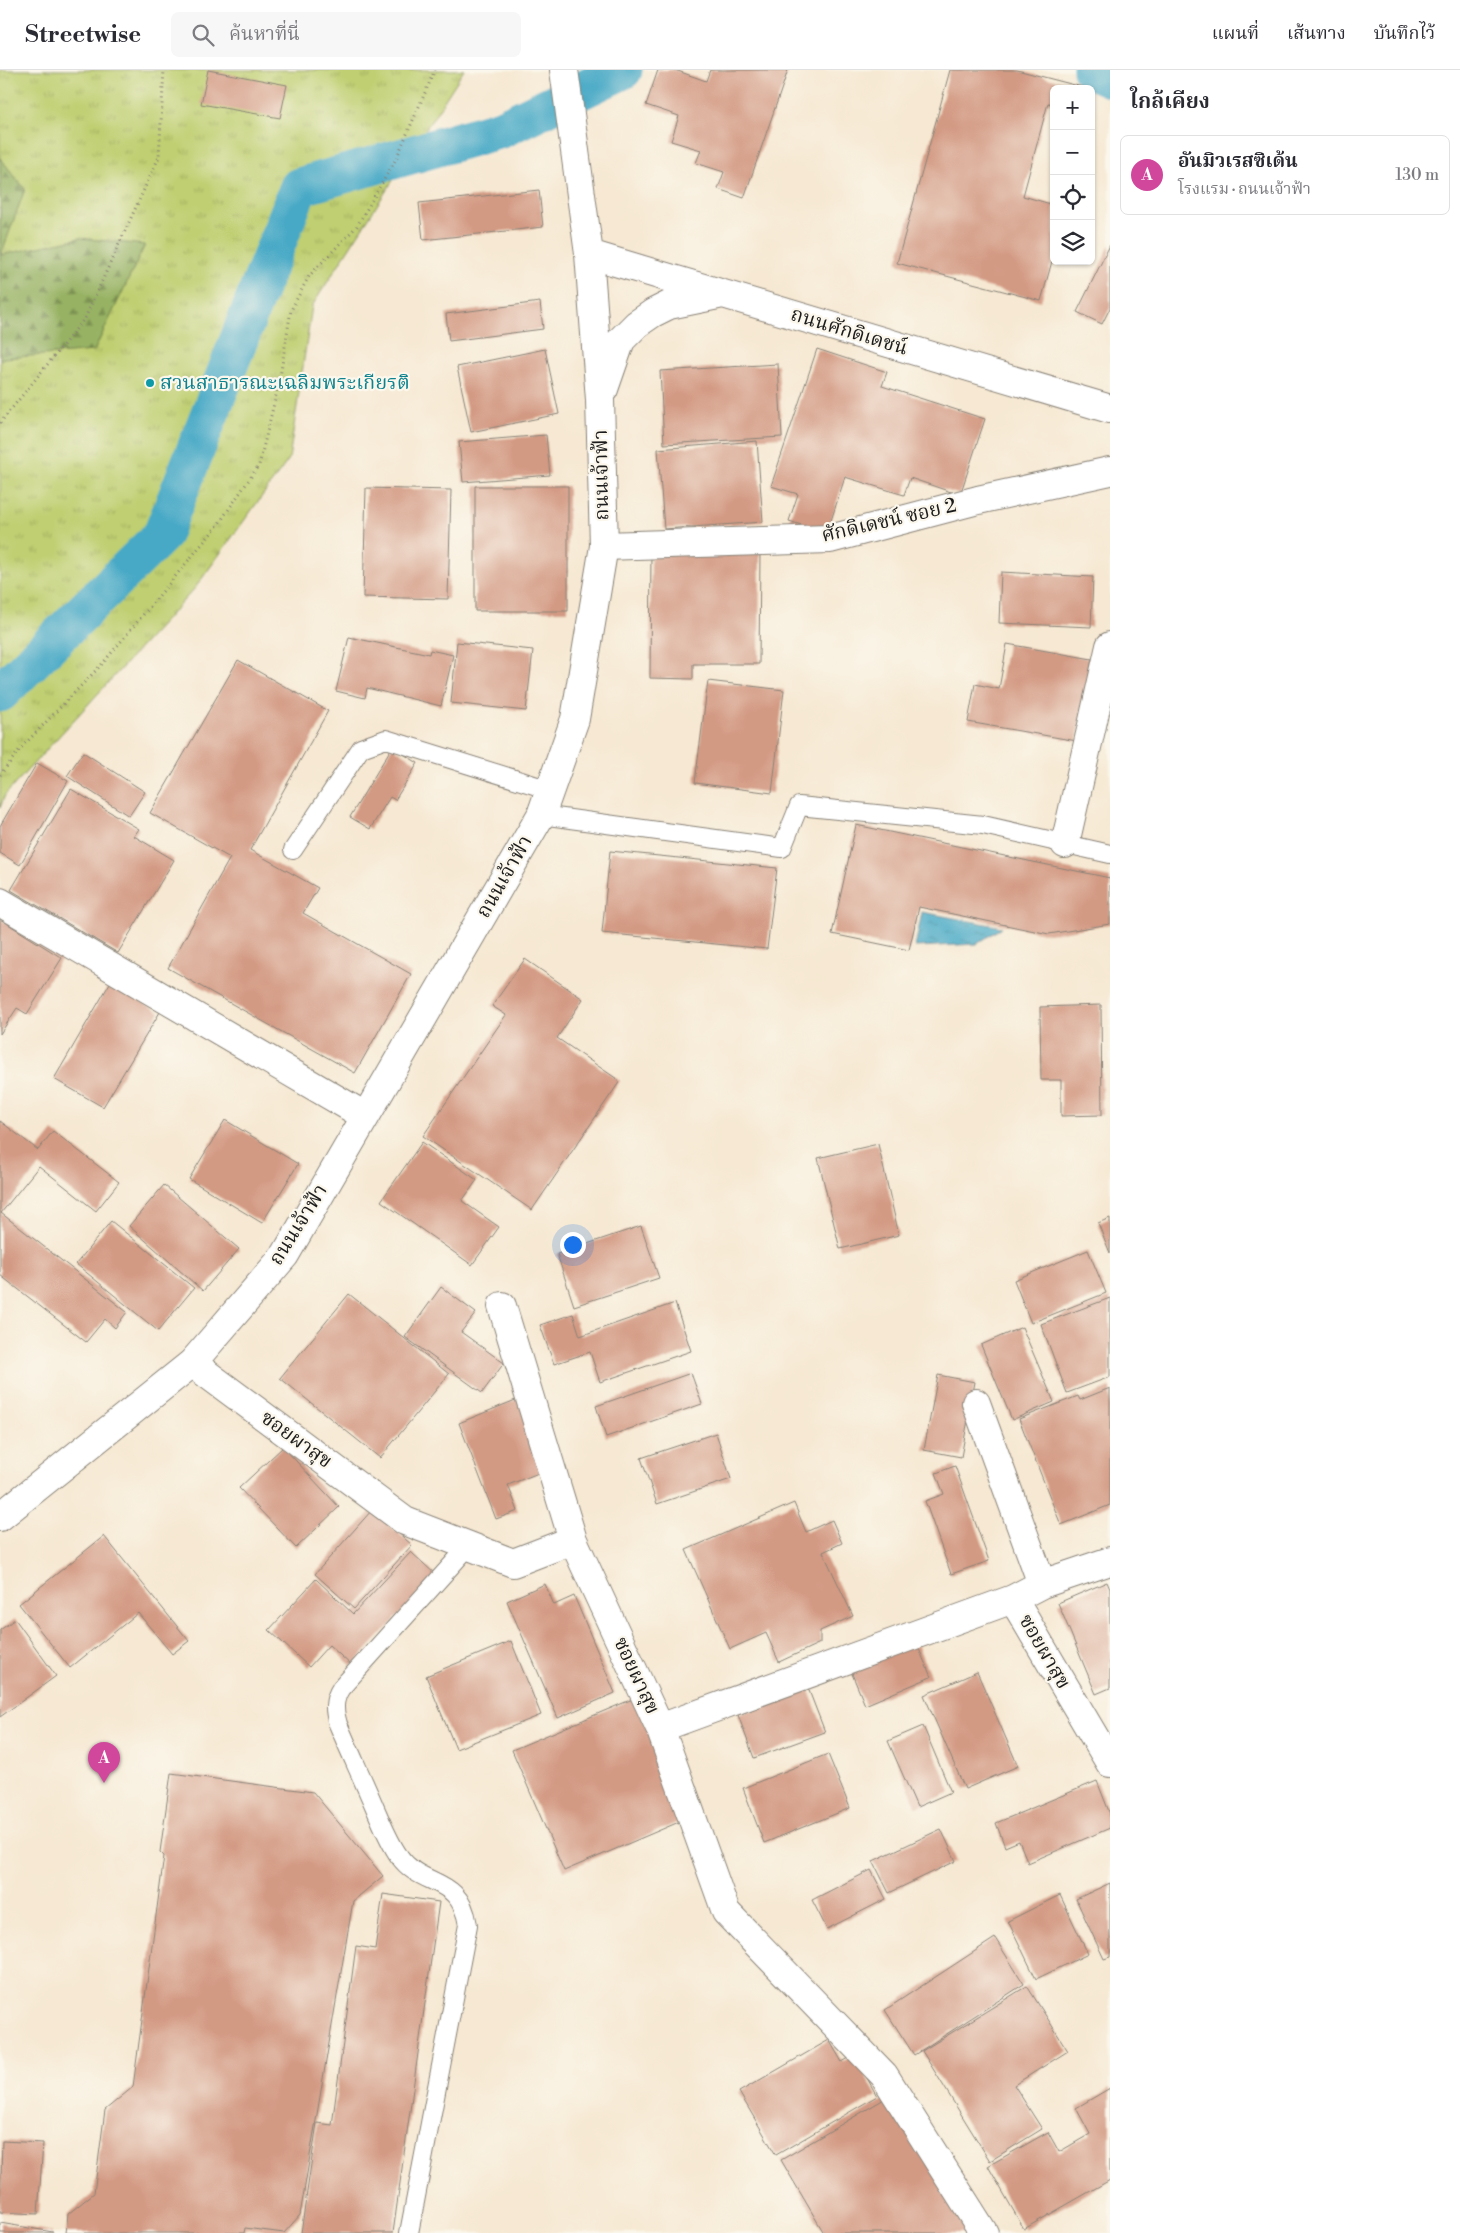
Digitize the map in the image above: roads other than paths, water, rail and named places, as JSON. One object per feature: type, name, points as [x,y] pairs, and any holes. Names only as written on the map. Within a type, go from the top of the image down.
[{"type":"street","name":"ถนนเจ้าฟ้า","points":[[0,1517],[192,1363],[285,1255],[546,802],[575,719],[604,546],[600,400],[589,254],[564,70]]},
{"type":"street","name":"ถนนศักดิเดชน์","points":[[589,254],[1110,410]]},
{"type":"street","points":[[600,400],[621,340],[637,324],[654,312],[669,305],[721,294]]},
{"type":"street","name":"ศักดิเดชน์ ซอย 2","points":[[604,546],[830,539],[978,500],[1110,471]]},
{"type":"street","points":[[1065,844],[1110,646]]},
{"type":"street","points":[[0,902],[365,1116]]},
{"type":"street","points":[[502,1306],[573,1540]]},
{"type":"street","name":"ซอยผาสุข","points":[[192,1363],[405,1521],[513,1563],[573,1540],[660,1728],[1013,1599],[1110,1763]]},
{"type":"street","points":[[976,1403],[1042,1584]]},
{"type":"street","points":[[1013,1599],[1042,1584],[1110,1560]]},
{"type":"street","points":[[660,1728],[726,1912],[884,2075],[984,2233]]},
{"type":"lane","points":[[293,850],[361,748],[386,739],[546,802],[782,848],[799,806],[983,824],[1110,854]]},
{"type":"lane","points":[[409,2233],[468,1925],[466,1916],[455,1893],[444,1885],[416,1873],[399,1856],[338,1724],[334,1709],[336,1697],[341,1688],[468,1547]]},
{"type":"water","points":[[922,912],[1002,927],[977,944],[915,947]]},
{"type":"waterway","points":[[0,693],[162,535],[299,187],[501,129],[623,70]]},
{"type":"waterway","points":[[1092,70],[1110,78]]},
{"type":"place","name":"สวนสาธารณะเฉลิมพระเกียรติ","points":[[150,383]]},
{"type":"place","name":"อันมิวเรสซิเด้น","points":[[104,1783]]}]
